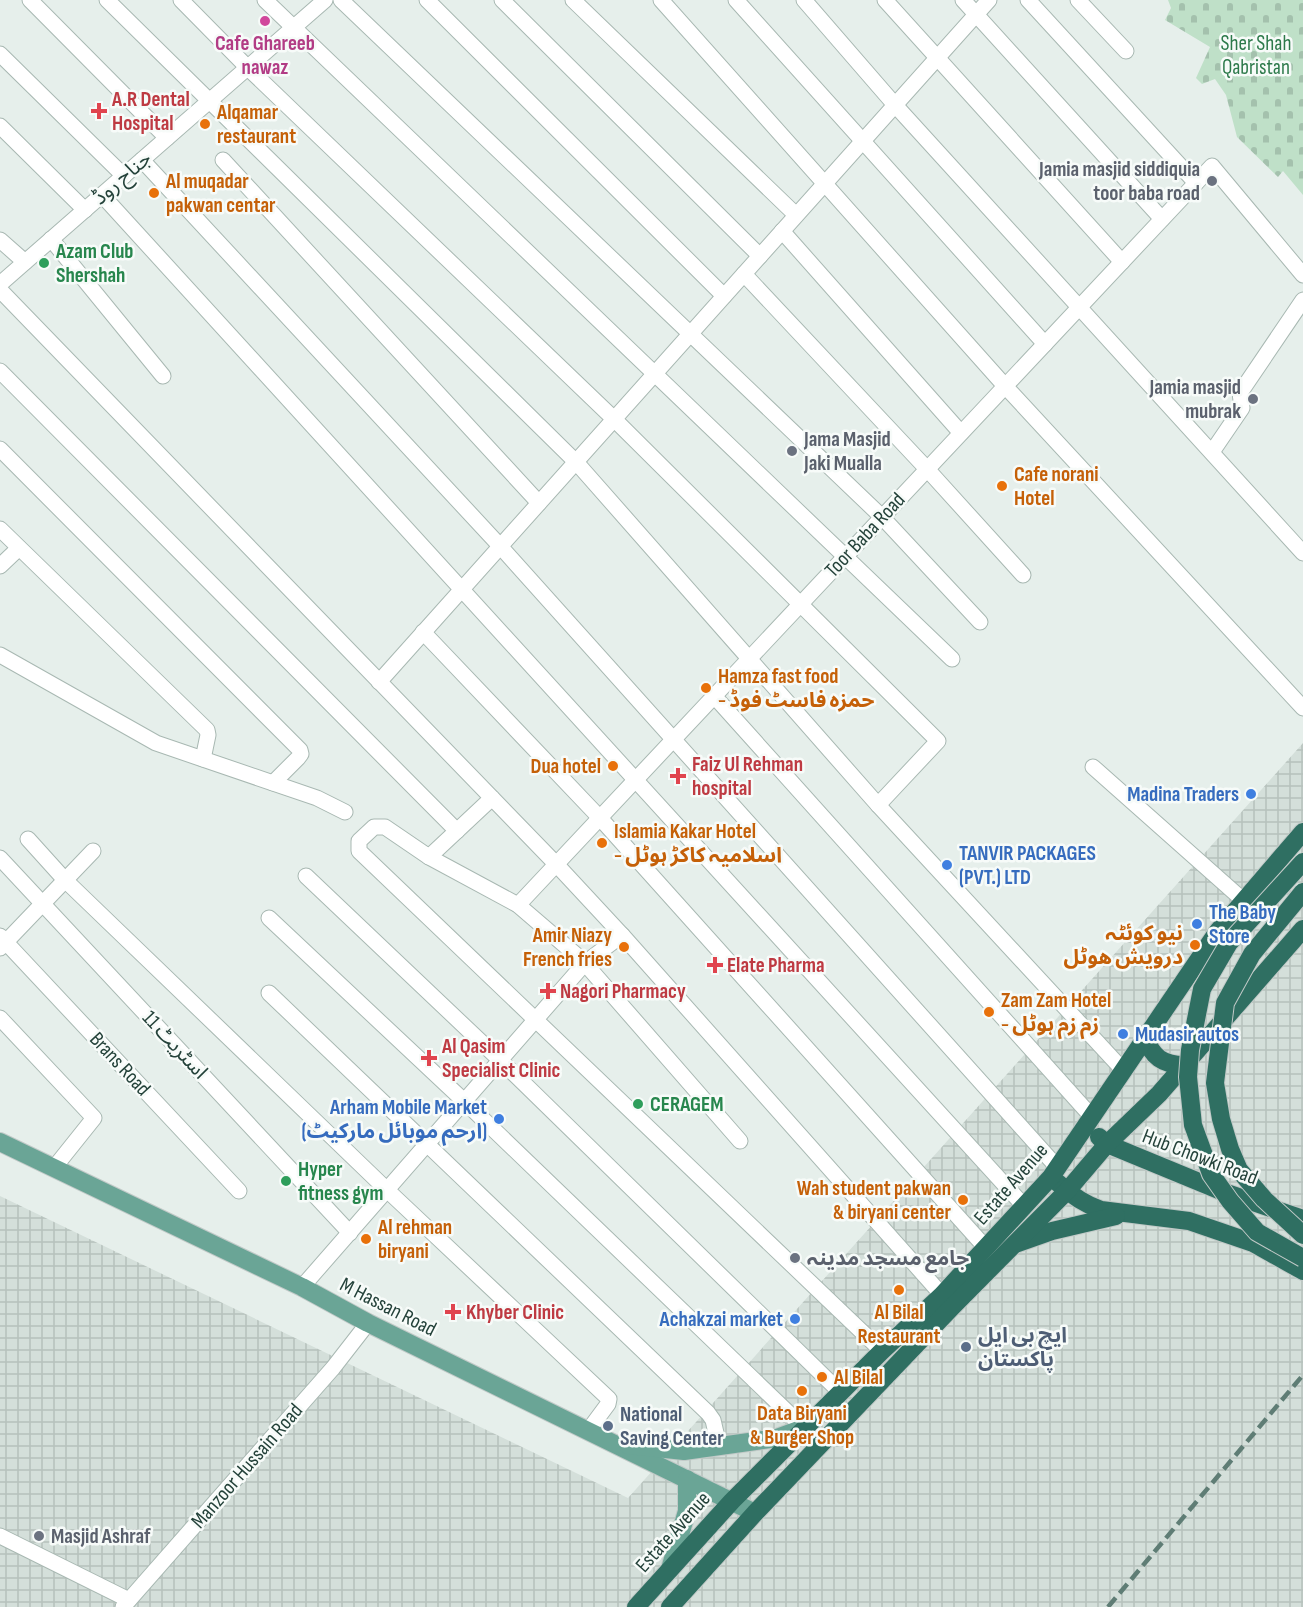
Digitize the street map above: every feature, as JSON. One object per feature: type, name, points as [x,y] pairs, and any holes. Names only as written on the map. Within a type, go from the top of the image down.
[{"type":"highway","name":"Estate Avenue","points":[[636,1607],[732,1501],[882,1351],[942,1295],[1025,1207],[1054,1172],[1089,1122],[1218,931],[1303,832]]},
{"type":"highway","points":[[1303,862],[1229,943],[1202,989],[1190,1050],[1188,1077],[1193,1125],[1211,1174],[1230,1201],[1257,1232],[1303,1258]]},
{"type":"highway","points":[[1303,892],[1252,954],[1225,1003],[1215,1083],[1221,1119],[1239,1170],[1264,1199],[1303,1235]]},
{"type":"highway","name":"Estate Avenue","points":[[670,1607],[755,1513],[1066,1191],[1107,1144],[1160,1094],[1303,929]]},
{"type":"highway","points":[[1145,1037],[1149,1050],[1159,1060],[1171,1065],[1184,1065]]},
{"type":"highway","name":"Hub Chowki Road","points":[[1089,1122],[1107,1144],[1221,1191],[1303,1219]]},
{"type":"highway","points":[[1054,1172],[1066,1191],[1091,1207],[1189,1221],[1253,1243],[1303,1271]]},
{"type":"highway","points":[[1013,1245],[1052,1231],[1126,1213]]},
{"type":"main road","name":"M Hassan Road","points":[[0,1142],[302,1287],[368,1323],[755,1513]]},
{"type":"main road","points":[[614,1443],[684,1451],[777,1438],[804,1428]]},
{"type":"main road","points":[[670,1569],[687,1511],[687,1479]]},
{"type":"street","points":[[30,0],[167,138]]},
{"type":"street","points":[[107,0],[576,462],[878,805],[1123,1070]]},
{"type":"street","points":[[181,0],[248,68],[614,419],[938,741],[878,805]]},
{"type":"street","points":[[265,0],[951,658]]},
{"type":"street","name":"جناح روڈ","points":[[0,284],[325,0]]},
{"type":"street","points":[[341,0],[882,517],[980,622]]},
{"type":"street","points":[[427,0],[724,296]]},
{"type":"street","points":[[502,0],[760,256]]},
{"type":"street","points":[[573,0],[796,215]]},
{"type":"street","points":[[662,0],[1005,386],[1303,708]]},
{"type":"street","points":[[736,0],[1045,344]]},
{"type":"street","points":[[804,0],[894,105],[1080,306],[1303,553]]},
{"type":"street","points":[[885,0],[1122,261]]},
{"type":"street","points":[[963,0],[1162,219]]},
{"type":"street","points":[[379,682],[989,0]]},
{"type":"street","points":[[1028,0],[1196,183]]},
{"type":"street","points":[[1078,0],[1126,51]]},
{"type":"street","points":[[0,54],[124,176]]},
{"type":"street","points":[[0,126],[85,210]]},
{"type":"street","points":[[142,160],[500,546],[1054,1172]]},
{"type":"street","points":[[223,160],[539,503]]},
{"type":"street","name":"Toor Baba Road","points":[[518,905],[1212,166],[1303,275]]},
{"type":"street","points":[[102,195],[1025,1207]]},
{"type":"street","points":[[782,231],[961,433]]},
{"type":"street","points":[[51,239],[164,376]]},
{"type":"street","points":[[0,240],[25,262]]},
{"type":"street","points":[[744,274],[1023,574]]},
{"type":"street","points":[[0,290],[556,864],[942,1295]]},
{"type":"street","points":[[1212,452],[1242,408],[1240,393],[1303,300]]},
{"type":"street","points":[[0,371],[457,831]]},
{"type":"street","points":[[0,448],[300,750],[301,754],[298,758],[273,783]]},
{"type":"street","points":[[0,530],[207,730],[203,759]]},
{"type":"street","points":[[0,566],[19,548]]},
{"type":"street","points":[[423,632],[600,818],[986,1248]]},
{"type":"street","points":[[0,655],[156,743],[317,798],[345,812]]},
{"type":"street","points":[[715,696],[1089,1122]]},
{"type":"street","points":[[1093,767],[1244,902]]},
{"type":"street","points":[[429,857],[492,798]]},
{"type":"street","points":[[740,1141],[585,963],[518,905],[429,857],[385,826],[374,827],[359,841],[359,851],[882,1351]]},
{"type":"street","points":[[28,839],[66,880],[387,1190],[609,1399],[608,1404],[588,1431]]},
{"type":"street","points":[[2,942],[93,851]]},
{"type":"street","name":"اسٹریٹ 11","points":[[0,858],[350,1233]]},
{"type":"street","points":[[306,876],[500,1060],[841,1393]]},
{"type":"street","points":[[269,918],[464,1101],[804,1428]]},
{"type":"street","points":[[302,1287],[585,963],[622,935]]},
{"type":"street","name":"Brans Road","points":[[2,942],[239,1191]]},
{"type":"street","points":[[269,993],[708,1413],[713,1420],[718,1446]]},
{"type":"street","points":[[0,1018],[94,1118],[54,1168]]},
{"type":"street","name":"Manzoor Hussain Road","points":[[126,1604],[333,1368],[368,1323]]},
{"type":"street","points":[[0,1536],[126,1604]]},
{"type":"shaded area","points":[[1303,743],[1303,1607],[0,1607],[0,1196],[628,1498]]},
{"type":"green space","name":"Sher Shah Qabristan","points":[[1168,0],[1303,0],[1303,195],[1283,171],[1278,177],[1237,137],[1226,95],[1215,79],[1202,84],[1196,78],[1210,47],[1165,20],[1171,8]]},
{"type":"railway","points":[[1108,1607],[1303,1375]]},
{"type":"place","name":"Cafe Ghareeb nawaz","points":[[265,21]]},
{"type":"place","name":"A.R Dental Hospital","points":[[99,111]]},
{"type":"place","name":"Alqamar restaurant","points":[[205,124]]},
{"type":"place","name":"Jamia masjid siddiquia toor baba road","points":[[1212,181]]},
{"type":"place","name":"Al muqadar pakwan centar","points":[[154,193]]},
{"type":"place","name":"Azam Club Shershah","points":[[44,263]]},
{"type":"place","name":"Jamia masjid mubrak","points":[[1253,399]]},
{"type":"place","name":"Jama Masjid Jaki Mualla","points":[[792,451]]},
{"type":"place","name":"Cafe norani Hotel","points":[[1002,486]]},
{"type":"place","name":"Hamza fast food - حمزہ فاسٹ فوڈ","points":[[706,688]]},
{"type":"place","name":"Dua hotel","points":[[613,766]]},
{"type":"place","name":"Faiz Ul Rehman hospital","points":[[678,776]]},
{"type":"place","name":"Madina Traders","points":[[1251,794]]},
{"type":"place","name":"Islamia Kakar Hotel - اسلامیہ کاکڑ ہوٹل","points":[[602,843]]},
{"type":"place","name":"TANVIR PACKAGES (PVT.) LTD","points":[[947,865]]},
{"type":"place","name":"The Baby Store","points":[[1197,924]]},
{"type":"place","name":"نیو کوئٹہ درویش ھوٹل","points":[[1195,945]]},
{"type":"place","name":"Amir Niazy French fries","points":[[624,947]]},
{"type":"place","name":"Elate Pharma","points":[[715,965]]},
{"type":"place","name":"Nagori Pharmacy","points":[[548,991]]},
{"type":"place","name":"Zam Zam Hotel - زم زم ہوٹل","points":[[989,1012]]},
{"type":"place","name":"Mudasir autos","points":[[1123,1034]]},
{"type":"place","name":"Al Qasim Specialist Clinic","points":[[429,1058]]},
{"type":"place","name":"CERAGEM","points":[[638,1104]]},
{"type":"place","name":"Arham Mobile Market (ارحم موبائل مارکیٹ)","points":[[499,1119]]},
{"type":"place","name":"Hyper fitness gym","points":[[286,1181]]},
{"type":"place","name":"Wah student pakwan & biryani center","points":[[963,1200]]},
{"type":"place","name":"Al rehman biryani","points":[[366,1239]]},
{"type":"place","name":"جامع مسجد مدینہ","points":[[795,1258]]},
{"type":"place","name":"Al Bilal Restaurant","points":[[899,1290]]},
{"type":"place","name":"Khyber Clinic","points":[[453,1312]]},
{"type":"place","name":"Achakzai market","points":[[795,1319]]},
{"type":"place","name":"ایچ بی ایل پاکستان","points":[[966,1347]]},
{"type":"place","name":"Al Bilal","points":[[822,1377]]},
{"type":"place","name":"Data Biryani & Burger Shop","points":[[802,1391]]},
{"type":"place","name":"National Saving Center","points":[[608,1426]]},
{"type":"place","name":"Masjid Ashraf","points":[[39,1536]]}]
